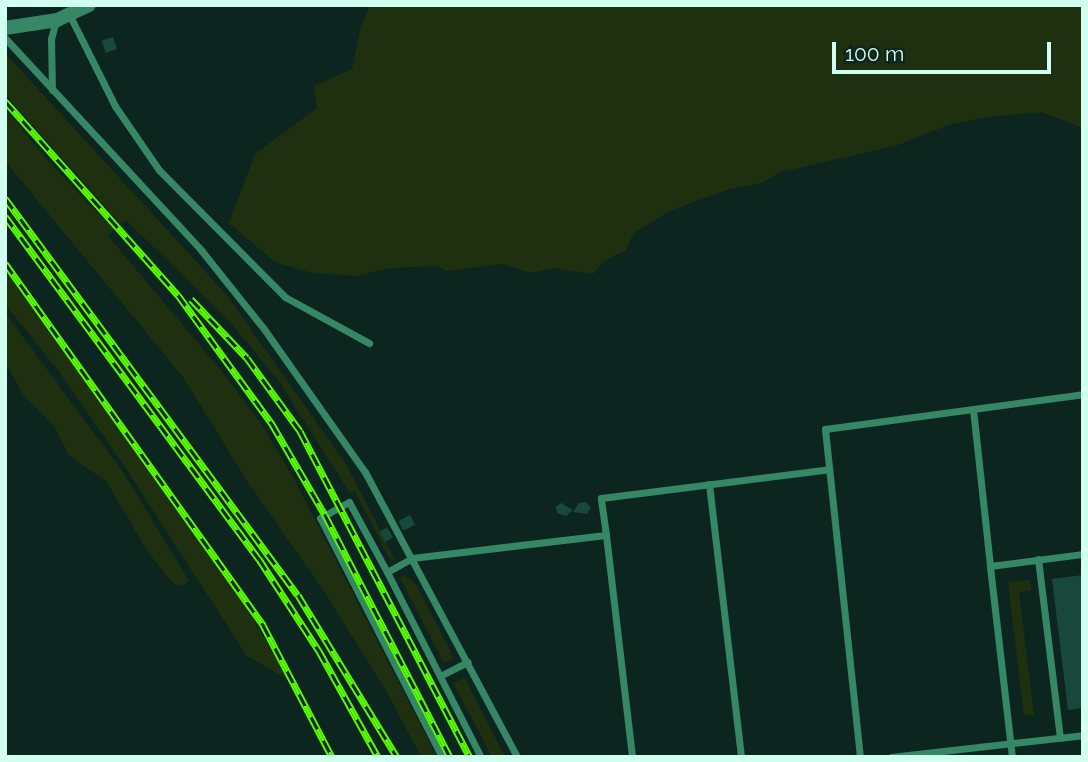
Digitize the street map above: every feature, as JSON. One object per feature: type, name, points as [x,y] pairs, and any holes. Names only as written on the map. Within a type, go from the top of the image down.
[{"type":"street","points":[[5,28],[63,17],[89,5]]},
{"type":"lane","points":[[52,90],[51,39],[63,17]]},
{"type":"lane","points":[[63,17],[115,106],[159,170],[285,297],[369,343]]},
{"type":"lane","points":[[5,38],[201,250],[246,304],[365,472],[517,757]]},
{"type":"lane","points":[[860,757],[825,429],[1083,394]]},
{"type":"lane","points":[[973,409],[1012,757]]},
{"type":"lane","points":[[632,757],[601,498],[829,469]]},
{"type":"lane","points":[[709,484],[741,757]]},
{"type":"lane","points":[[442,757],[320,518],[349,502],[481,757]]},
{"type":"lane","points":[[387,572],[412,558],[606,535]]},
{"type":"lane","points":[[990,566],[1083,554]]},
{"type":"lane","points":[[1038,559],[1059,738]]},
{"type":"lane","points":[[440,676],[468,662]]},
{"type":"lane","points":[[891,757],[1083,735]]},
{"type":"green space","points":[[370,5],[1083,5],[1083,128],[1042,112],[988,117],[948,125],[898,145],[781,172],[761,183],[730,189],[669,211],[633,234],[626,250],[604,261],[593,274],[553,268],[532,273],[501,264],[448,271],[437,266],[390,268],[356,276],[312,273],[275,262],[229,223],[255,154],[317,108],[314,86],[352,69],[361,26]]},
{"type":"green space","points":[[5,53],[226,294],[346,464],[395,559],[390,560],[355,491],[350,493],[278,380],[230,322],[126,220],[121,224],[5,94]]},
{"type":"green space","points":[[5,109],[48,161],[114,230],[108,236],[224,374],[264,428],[293,477],[437,757],[421,757],[388,694],[322,588],[249,484],[183,377],[5,161]]},
{"type":"green space","points":[[5,270],[240,597],[290,681],[247,656],[125,467],[60,373],[5,304]]},
{"type":"green space","points":[[5,313],[121,469],[189,581],[186,584],[177,586],[167,577],[146,549],[106,481],[69,456],[54,426],[22,393],[5,362]]},
{"type":"green space","points":[[405,575],[416,584],[454,658],[444,663],[400,578]]},
{"type":"green space","points":[[1030,580],[1031,590],[1019,592],[1034,714],[1024,716],[1008,582]]},
{"type":"green space","points":[[465,678],[505,757],[492,757],[453,683]]},
{"type":"building","points":[[113,37],[117,49],[106,53],[102,41]]},
{"type":"building","points":[[586,502],[591,508],[587,514],[573,512],[579,503]]},
{"type":"building","points":[[561,503],[573,510],[566,516],[557,513],[556,507]]},
{"type":"building","points":[[410,515],[415,525],[403,531],[398,521]]},
{"type":"building","points":[[387,527],[393,537],[385,542],[379,532]]},
{"type":"building","points":[[1083,575],[1083,708],[1068,710],[1052,579]]},
{"type":"railway","points":[[5,101],[178,295],[272,424],[325,515],[450,757]]},
{"type":"railway","points":[[5,198],[298,595],[397,757]]},
{"type":"railway","points":[[5,216],[259,559],[319,651],[378,757]]},
{"type":"railway","points":[[5,263],[263,625],[332,757]]},
{"type":"railway","points":[[191,299],[247,358],[300,431],[470,757]]}]
